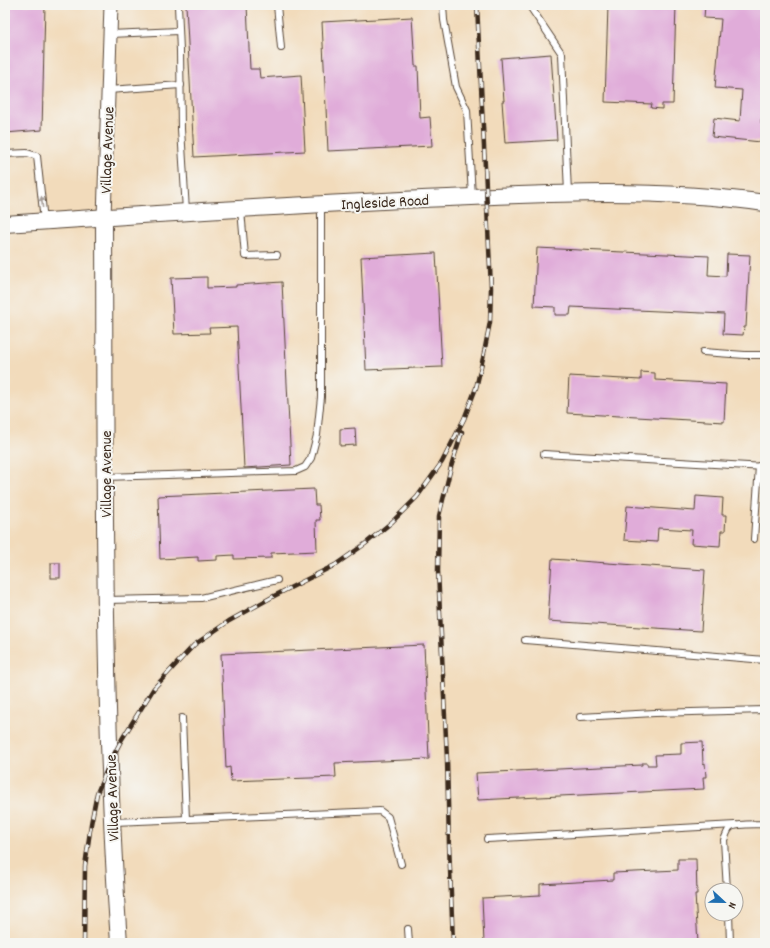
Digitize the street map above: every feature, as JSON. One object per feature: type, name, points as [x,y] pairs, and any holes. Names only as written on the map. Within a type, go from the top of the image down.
[{"type":"street","name":"Village Avenue","points":[[110,5],[104,217],[106,668],[112,822],[119,943]]},
{"type":"street","name":"Ingleside Road","points":[[5,224],[240,208],[568,194],[673,194],[732,198],[765,203]]},
{"type":"lane","points":[[178,5],[181,129],[186,211]]},
{"type":"lane","points":[[277,5],[281,48]]},
{"type":"lane","points":[[444,5],[444,20],[456,87],[467,110],[472,197]]},
{"type":"lane","points":[[529,5],[562,54],[568,194]]},
{"type":"lane","points":[[110,34],[179,31]]},
{"type":"lane","points":[[108,90],[180,85]]},
{"type":"lane","points":[[5,154],[27,153],[37,156],[44,221]]},
{"type":"lane","points":[[106,477],[296,471],[305,467],[311,458],[317,435],[321,397],[321,204]]},
{"type":"lane","points":[[240,208],[245,256],[277,255]]},
{"type":"lane","points":[[703,352],[765,355]]},
{"type":"lane","points":[[544,454],[762,466],[754,539]]},
{"type":"lane","points":[[106,600],[201,598],[277,580]]},
{"type":"lane","points":[[525,640],[765,660]]},
{"type":"lane","points":[[580,717],[765,710]]},
{"type":"lane","points":[[182,718],[186,819]]},
{"type":"lane","points":[[112,822],[380,812],[388,816],[401,864]]},
{"type":"lane","points":[[487,839],[765,824]]},
{"type":"lane","points":[[727,882],[724,840],[730,828],[736,826]]},
{"type":"lane","points":[[729,922],[730,943]]},
{"type":"lane","points":[[408,929],[409,943]]},
{"type":"building","points":[[5,5],[45,5],[42,130],[5,133]]},
{"type":"building","points":[[186,5],[247,5],[250,69],[259,69],[260,78],[301,75],[305,151],[194,157]]},
{"type":"building","points":[[608,5],[676,5],[673,104],[662,104],[662,109],[651,108],[652,104],[605,102]]},
{"type":"building","points":[[705,5],[765,5],[765,119],[761,119],[761,123],[763,123],[761,142],[712,137],[714,118],[740,121],[742,90],[715,88],[721,19],[704,18]]},
{"type":"building","points":[[412,17],[415,66],[418,66],[420,118],[430,117],[432,146],[328,151],[322,22]]},
{"type":"building","points":[[551,54],[557,140],[505,143],[501,58]]},
{"type":"building","points":[[537,248],[709,256],[708,275],[726,276],[727,254],[750,255],[746,327],[744,327],[743,335],[723,334],[724,314],[571,307],[570,315],[555,315],[555,307],[534,306]]},
{"type":"building","points":[[436,253],[442,367],[366,370],[361,257]]},
{"type":"building","points":[[207,277],[207,288],[236,287],[236,285],[282,282],[291,465],[244,468],[237,327],[209,328],[210,333],[174,334],[171,278]]},
{"type":"building","points":[[641,372],[655,373],[655,380],[726,384],[724,422],[567,413],[569,376],[641,380]]},
{"type":"building","points":[[355,428],[356,445],[340,446],[340,429]]},
{"type":"building","points":[[314,489],[315,505],[319,505],[320,520],[316,520],[317,551],[271,553],[271,558],[234,559],[234,555],[217,556],[217,560],[198,561],[198,557],[160,559],[158,496]]},
{"type":"building","points":[[696,496],[723,498],[722,515],[726,515],[725,531],[721,531],[720,546],[691,544],[692,530],[658,528],[657,542],[624,540],[627,506],[695,511]]},
{"type":"building","points":[[552,559],[705,570],[701,631],[548,621]]},
{"type":"building","points":[[51,563],[60,563],[60,578],[51,578]]},
{"type":"building","points":[[424,645],[429,759],[335,763],[336,777],[231,781],[230,767],[226,768],[221,654]]},
{"type":"building","points":[[702,742],[703,764],[705,763],[706,777],[703,777],[704,789],[478,800],[476,773],[642,765],[642,763],[647,763],[647,765],[656,765],[655,755],[681,754],[681,743]]},
{"type":"building","points":[[678,859],[696,859],[697,894],[695,894],[698,943],[484,943],[482,898],[540,895],[540,884],[613,880],[613,873],[678,870]]},
{"type":"railway","points":[[84,943],[85,866],[97,793],[110,762],[122,739],[154,688],[194,645],[229,621],[335,565],[365,544],[392,522],[417,497],[442,462],[464,419],[476,388],[490,322],[491,288],[477,5]]},
{"type":"railway","points":[[453,943],[447,759],[438,571],[439,516],[451,467],[462,432]]}]
